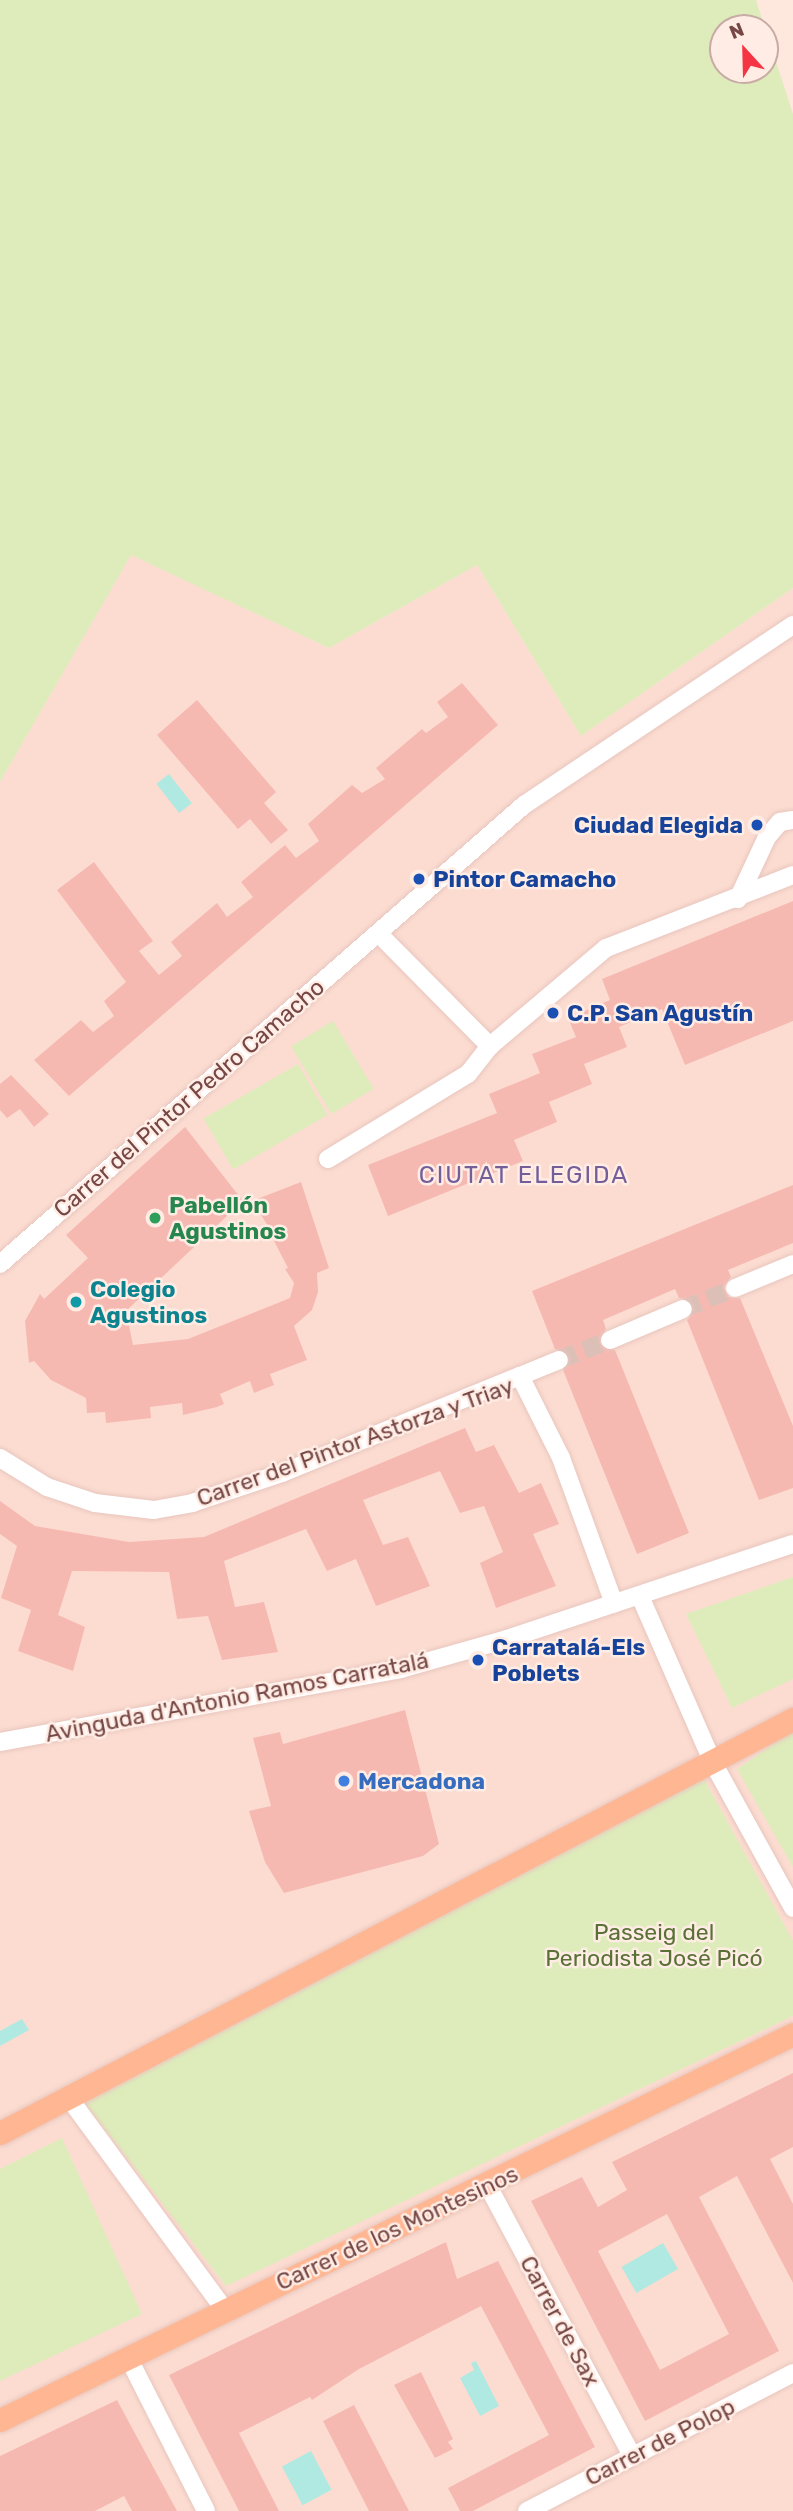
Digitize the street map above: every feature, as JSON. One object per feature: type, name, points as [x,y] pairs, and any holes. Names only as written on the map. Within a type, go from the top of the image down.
[{"type":"main road","points":[[0,2133],[793,1719]]},
{"type":"main road","name":"Carrer de los Montesinos","points":[[0,2420],[129,2359],[224,2309],[488,2186],[793,2034]]},
{"type":"street","name":"Carrer del Pintor Pedro Camacho","points":[[0,1264],[524,805],[793,625]]},
{"type":"street","points":[[738,899],[767,836],[780,822],[793,820]]},
{"type":"street","points":[[328,1159],[468,1074],[491,1046],[606,948],[738,899],[793,875]]},
{"type":"street","points":[[379,934],[491,1046]]},
{"type":"street","points":[[735,1288],[793,1264]]},
{"type":"street","points":[[610,1340],[683,1310]]},
{"type":"street","points":[[520,1376],[559,1360]]},
{"type":"street","name":"Carrer del Pintor Astorza y Triay","points":[[0,1458],[47,1487],[95,1503],[154,1510],[192,1503],[282,1473],[520,1376],[561,1458],[614,1604]]},
{"type":"street","name":"Avinguda d'Antonio Ramos Carratalá","points":[[0,1742],[401,1669],[640,1596],[793,1544]]},
{"type":"street","points":[[640,1596],[712,1761],[793,1908]]},
{"type":"street","points":[[69,2098],[224,2309]]},
{"type":"street","name":"Carrer de Sax","points":[[488,2186],[632,2456]]},
{"type":"street","points":[[129,2359],[206,2511]]},
{"type":"street","name":"Carrer de Polop","points":[[527,2511],[793,2374]]},
{"type":"shaded area","points":[[131,554],[329,648],[477,565],[581,736],[793,588],[793,2511],[0,2511],[0,782]]},
{"type":"green space","points":[[0,0],[756,0],[761,14],[709,14],[709,84],[779,84],[779,71],[793,114],[793,588],[581,736],[477,565],[329,648],[131,555],[0,782]]},
{"type":"green space","points":[[333,1021],[374,1089],[332,1114],[291,1046]]},
{"type":"green space","points":[[298,1064],[327,1115],[233,1170],[204,1118]]},
{"type":"green space","points":[[793,1577],[793,1679],[732,1708],[686,1614]]},
{"type":"green space","name":"Passeig del Periodista José Picó","points":[[793,1731],[793,1867],[737,1769]]},
{"type":"green space","name":"Passeig del Periodista José Picó","points":[[704,1779],[793,1941],[793,2016],[226,2286],[85,2103]]},
{"type":"green space","points":[[62,2138],[142,2314],[0,2381],[0,2169]]},
{"type":"water","points":[[169,774],[192,803],[179,813],[156,784]]},
{"type":"water","points":[[22,2019],[29,2030],[0,2046],[0,2031]]},
{"type":"water","points":[[663,2243],[678,2269],[636,2293],[621,2267]]},
{"type":"water","points":[[476,2361],[499,2406],[480,2416],[460,2378],[474,2370],[471,2363]]},
{"type":"water","points":[[311,2451],[332,2490],[303,2505],[282,2466]]},
{"type":"building","points":[[462,683],[498,725],[69,1096],[34,1060],[81,1020],[93,1032],[114,1016],[104,1001],[126,982],[57,890],[94,862],[153,941],[139,951],[159,975],[182,956],[171,942],[217,903],[227,917],[253,897],[241,882],[285,845],[296,858],[319,841],[308,824],[352,785],[362,793],[385,779],[376,768],[422,729],[426,733],[448,717],[437,702]]},
{"type":"building","points":[[197,700],[276,792],[264,803],[288,830],[271,844],[250,819],[238,829],[157,735]]},
{"type":"building","points":[[793,901],[793,1021],[685,1065],[662,1009],[619,1027],[627,1047],[584,1064],[592,1084],[549,1102],[557,1122],[514,1140],[523,1161],[388,1216],[368,1165],[497,1113],[489,1094],[540,1073],[532,1054],[576,1037],[568,1018],[610,1000],[602,979]]},
{"type":"building","points":[[11,1075],[49,1114],[34,1127],[20,1109],[7,1118],[0,1110],[0,1084]]},
{"type":"building","name":"Colegio Agustinos","points":[[185,1127],[243,1201],[126,1311],[133,1345],[188,1339],[290,1298],[294,1283],[285,1269],[288,1268],[274,1241],[277,1240],[252,1201],[301,1182],[329,1268],[317,1273],[318,1292],[312,1310],[294,1326],[307,1360],[270,1374],[274,1385],[254,1393],[250,1381],[220,1394],[224,1404],[217,1407],[183,1415],[182,1403],[150,1407],[151,1418],[106,1423],[105,1412],[87,1413],[86,1398],[51,1380],[34,1361],[29,1363],[25,1321],[40,1294],[44,1299],[88,1258],[66,1235]]},
{"type":"building","points":[[793,1185],[793,1243],[728,1270],[731,1277],[724,1287],[729,1297],[740,1298],[793,1426],[793,1488],[759,1500],[687,1320],[694,1311],[690,1300],[679,1298],[675,1289],[603,1320],[606,1329],[599,1344],[615,1350],[689,1533],[637,1554],[563,1370],[570,1356],[555,1349],[532,1291]]},
{"type":"building","points":[[465,1428],[476,1452],[494,1445],[519,1493],[541,1483],[559,1524],[533,1534],[556,1586],[496,1608],[480,1563],[503,1552],[484,1506],[460,1513],[440,1471],[363,1500],[383,1545],[408,1537],[430,1586],[376,1606],[356,1559],[327,1571],[306,1529],[224,1561],[235,1607],[264,1602],[278,1652],[222,1660],[208,1616],[177,1619],[169,1572],[72,1571],[58,1615],[85,1627],[73,1671],[18,1651],[31,1610],[1,1598],[17,1546],[0,1534],[0,1501],[35,1526],[129,1542],[204,1537]]},
{"type":"building","name":"Mercadona","points":[[405,1710],[439,1844],[423,1856],[284,1893],[265,1862],[249,1811],[271,1806],[253,1738],[280,1732],[283,1744]]},
{"type":"building","points":[[793,2073],[793,2147],[770,2159],[793,2204],[793,2283],[737,2176],[699,2197],[779,2351],[645,2421],[531,2201],[582,2177],[598,2207],[627,2190],[612,2162]],"holes":[[[667,2214],[729,2334],[660,2370],[598,2251]]]},
{"type":"building","points":[[446,2242],[457,2279],[498,2261],[595,2447],[473,2511],[460,2511],[448,2488],[549,2435],[481,2306],[359,2369],[312,2400],[310,2397],[239,2433],[279,2511],[239,2511],[169,2375]]},
{"type":"building","points":[[421,2372],[453,2439],[448,2442],[453,2449],[435,2458],[394,2385]]},
{"type":"building","points":[[117,2400],[177,2511],[132,2511],[124,2496],[95,2511],[0,2511],[0,2456]]},
{"type":"building","points":[[354,2405],[409,2511],[369,2511],[323,2421]]},
{"type":"tunnel","points":[[683,1309],[735,1288]]},
{"type":"tunnel","points":[[559,1360],[610,1340]]},
{"type":"place","name":"Ciudad Elegida","points":[[757,825]]},
{"type":"place","name":"Pintor Camacho","points":[[419,879]]},
{"type":"place","name":"C.P. San Agustín","points":[[553,1013]]},
{"type":"place","name":"Pabellón Agustinos","points":[[155,1218]]},
{"type":"place","name":"Colegio Agustinos","points":[[76,1302]]},
{"type":"place","name":"Carratalá-Els Poblets","points":[[478,1660]]},
{"type":"place","name":"Mercadona","points":[[344,1781]]},
{"type":"district","name":"CIUTAT ELEGIDA","points":[[524,1176]]}]
